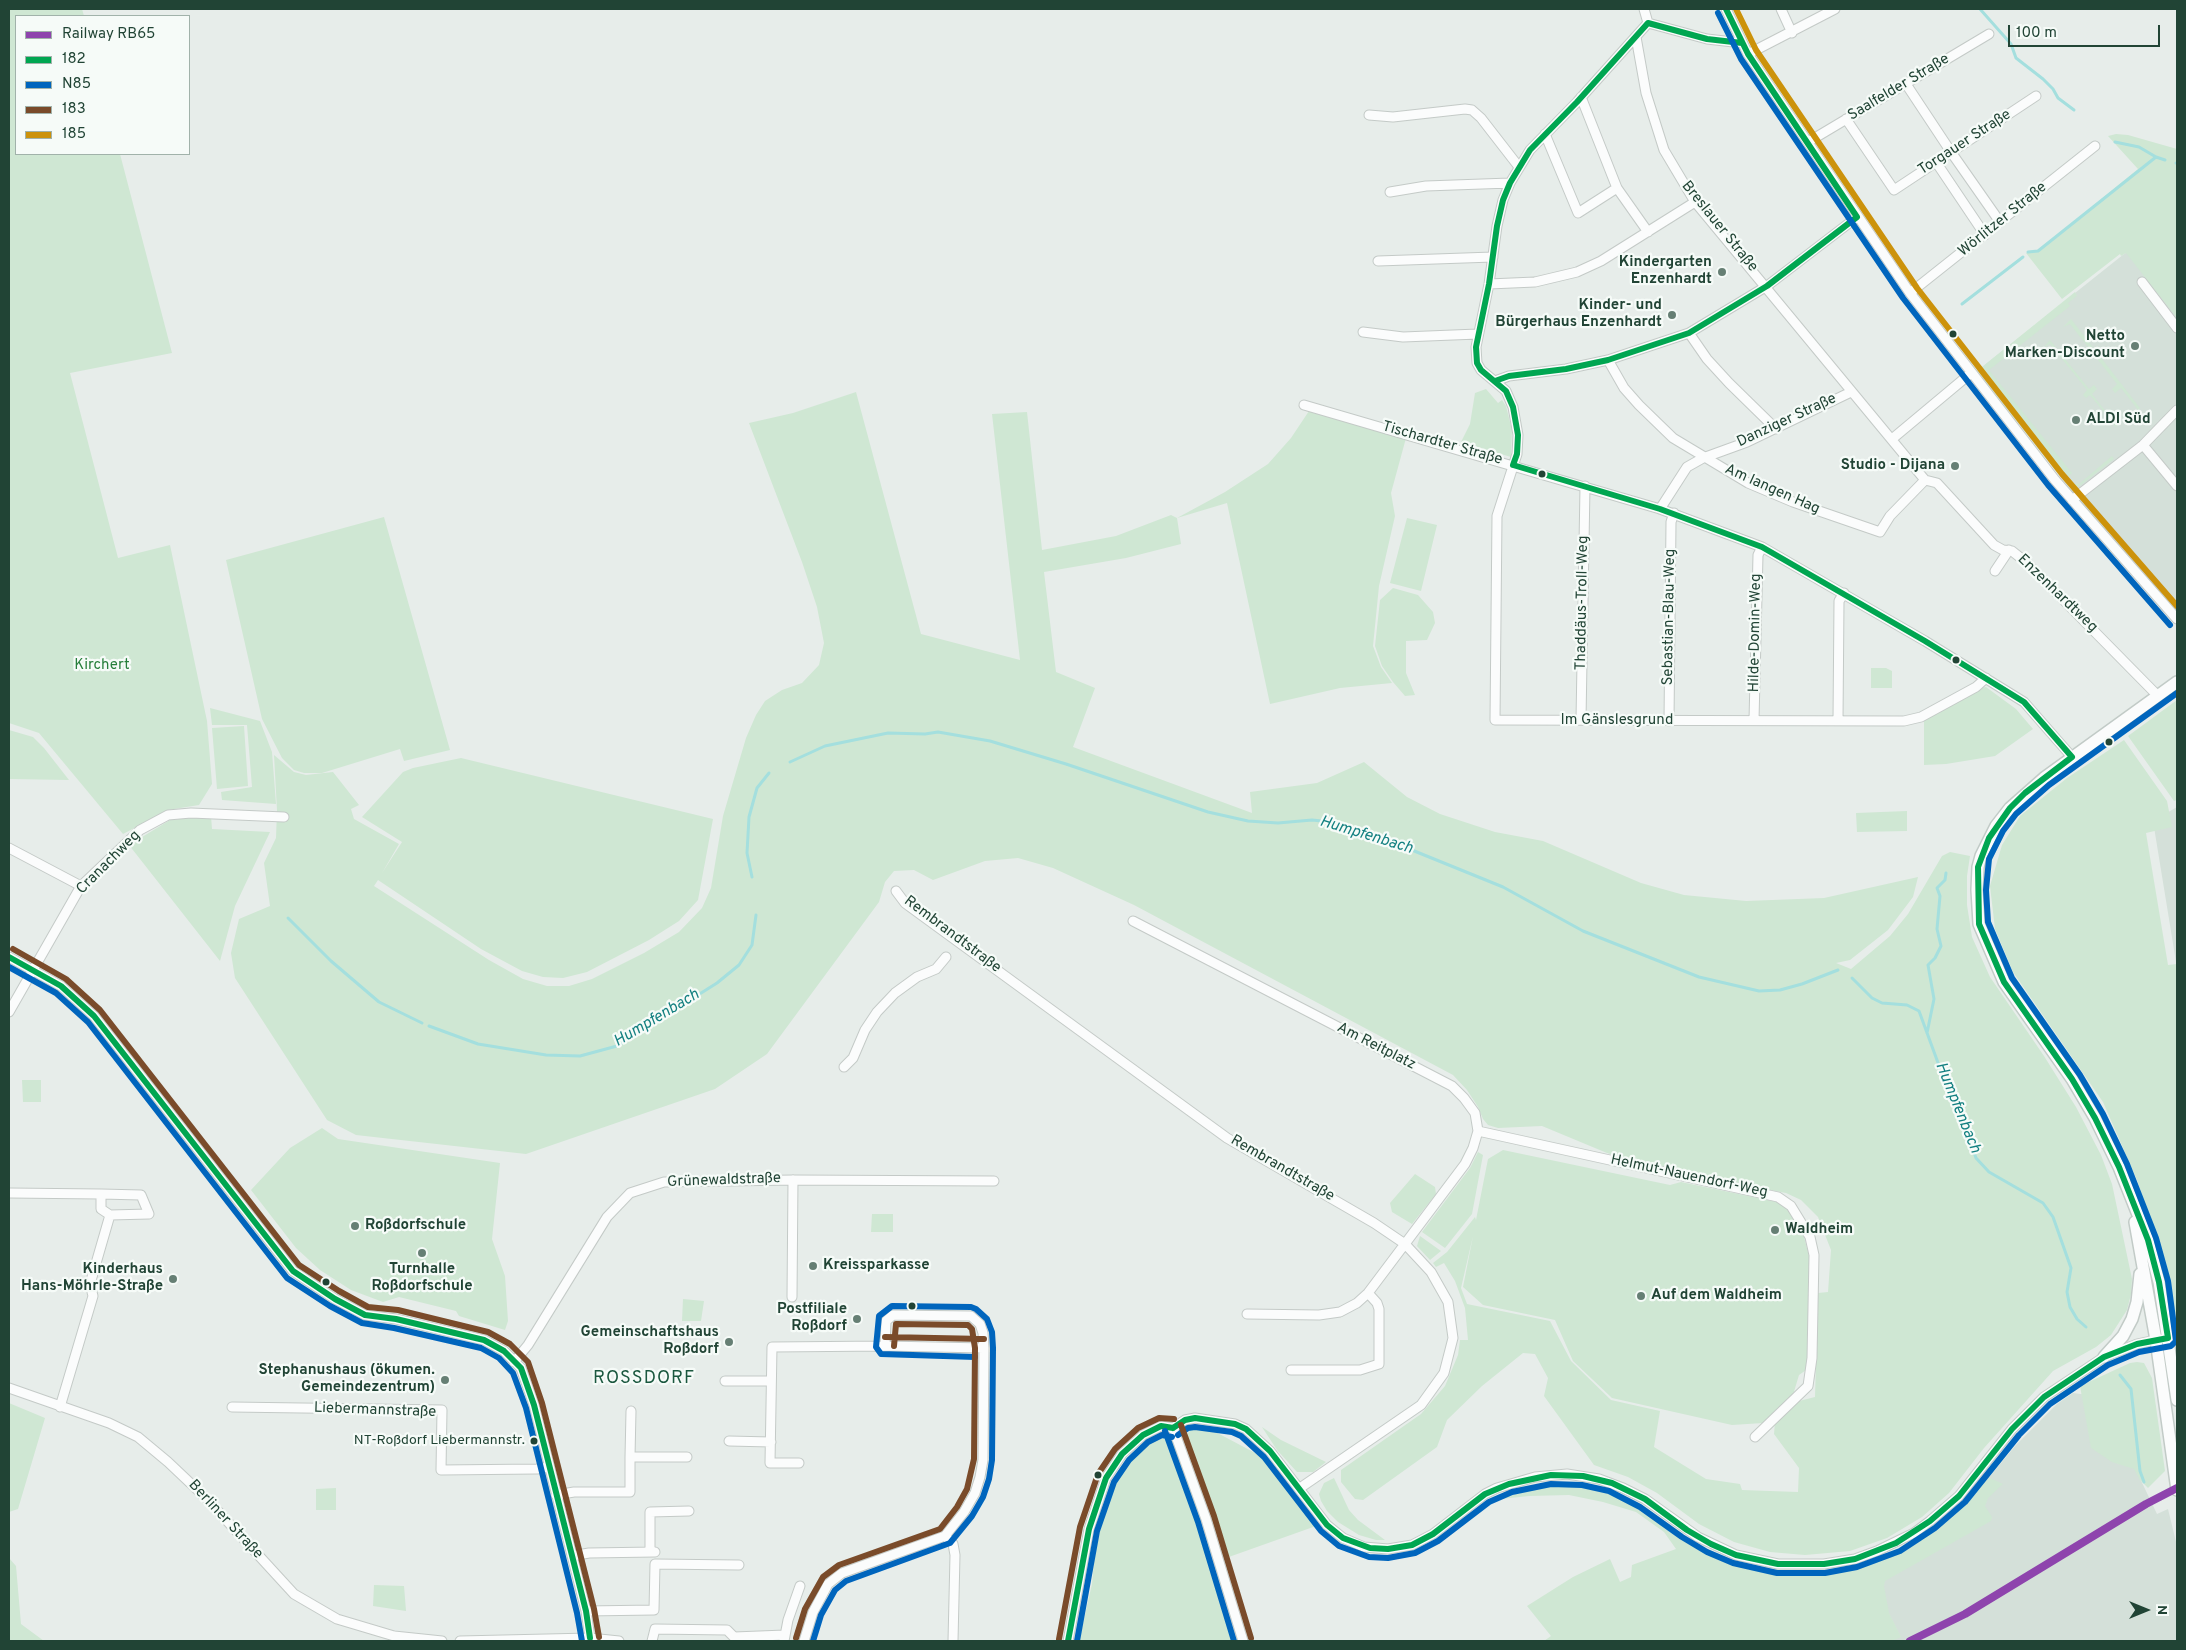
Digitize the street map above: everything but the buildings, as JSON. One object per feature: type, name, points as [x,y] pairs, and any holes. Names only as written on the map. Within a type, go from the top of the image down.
[{"type":"street","points":[[1644,9],[1648,23]]},
{"type":"street","points":[[1726,9],[1748,54],[1910,294],[2072,500],[2177,619]]},
{"type":"street","points":[[1781,9],[1792,33]]},
{"type":"street","points":[[1748,54],[1792,33],[1835,9]]},
{"type":"street","points":[[1513,465],[1517,454],[1517,421],[1513,406],[1506,391],[1481,370],[1476,347],[1489,284],[1502,200],[1530,150],[1581,98],[1648,23]]},
{"type":"street","points":[[1648,23],[1707,39],[1742,43]]},
{"type":"street","name":"Saalfelder Straße","points":[[1808,142],[1989,34]]},
{"type":"street","name":"Breslauer Straße","points":[[1636,37],[1646,92],[1664,150],[1696,202],[1767,286],[1851,392]]},
{"type":"street","points":[[1906,84],[2000,222]]},
{"type":"street","name":"Torgauer Straße","points":[[1846,119],[1894,190],[2036,96]]},
{"type":"street","points":[[1581,98],[1586,106],[1617,188],[1648,232]]},
{"type":"street","points":[[1369,115],[1393,117],[1465,109],[1472,110],[1481,118],[1519,167]]},
{"type":"street","points":[[1545,134],[1578,213],[1617,188]]},
{"type":"street","name":"Wörlitzer Straße","points":[[1910,294],[2095,146]]},
{"type":"street","points":[[1936,162],[1985,234]]},
{"type":"street","points":[[1390,192],[1426,186],[1510,183]]},
{"type":"street","points":[[1960,198],[1975,187]]},
{"type":"street","points":[[1489,284],[1536,282],[1577,272],[1601,261],[1696,202]]},
{"type":"street","points":[[1495,381],[1509,376],[1566,369],[1608,360],[1689,333],[1767,286],[1857,217]]},
{"type":"street","points":[[1378,261],[1492,258]]},
{"type":"street","points":[[2142,282],[2177,328]]},
{"type":"street","points":[[1363,332],[1403,337],[1478,334]]},
{"type":"street","points":[[1689,333],[1707,359],[1776,429]]},
{"type":"street","name":"Am langen Hag","points":[[1608,360],[1624,388],[1638,405],[1673,438],[1703,458],[1748,482],[1793,502],[1880,532],[1890,516],[1925,480]]},
{"type":"street","points":[[1892,439],[1971,373]]},
{"type":"street","name":"Danziger Straße","points":[[1660,508],[1687,467],[1703,458],[1776,429],[1851,392]]},
{"type":"street","name":"Enzenhardtweg","points":[[1851,392],[1925,480],[1937,483],[1994,545],[1998,548],[2009,550],[2027,563],[2158,696]]},
{"type":"street","name":"Tischardter Straße","points":[[1304,405],[1660,508],[1762,547],[1844,593],[2024,702],[2072,757]]},
{"type":"street","points":[[2072,500],[2143,444],[2177,410]]},
{"type":"street","points":[[2143,444],[2177,486]]},
{"type":"street","name":"Im Gänslesgrund","points":[[1513,465],[1497,516],[1495,720],[1904,721],[1921,717],[1976,687],[1986,678]]},
{"type":"street","name":"Thaddäus-Troll-Weg","points":[[1581,720],[1585,486]]},
{"type":"street","name":"Sebastian-Blau-Weg","points":[[1669,721],[1671,522],[1674,513]]},
{"type":"street","name":"Hilde-Domin-Weg","points":[[1754,720],[1758,555],[1762,547]]},
{"type":"street","points":[[1994,571],[2009,550]]},
{"type":"street","points":[[1838,720],[1839,601],[1844,593]]},
{"type":"street","points":[[2177,682],[2072,757],[2025,793],[2010,808],[1989,838],[1978,867],[1977,890],[1980,924],[2004,982],[2072,1079],[2095,1118],[2119,1168],[2148,1240],[2155,1266],[2177,1400]]},
{"type":"street","name":"Cranachweg","points":[[9,1012],[81,886],[140,830],[168,815],[191,813],[284,817]]},
{"type":"street","points":[[9,848],[81,886]]},
{"type":"street","name":"Rembrandtstraße","points":[[896,891],[905,903],[1227,1138],[1349,1207],[1405,1244],[1431,1272],[1448,1302],[1453,1338],[1444,1373],[1421,1405],[1300,1488]]},
{"type":"street","name":"Am Reitplatz","points":[[1133,921],[1452,1086],[1475,1113],[1478,1131]]},
{"type":"street","points":[[9,957],[61,986],[94,1016],[293,1271],[335,1299],[365,1315],[396,1319],[484,1340],[504,1351],[521,1368],[531,1392],[586,1611],[590,1638]]},
{"type":"street","points":[[844,1066],[853,1058],[865,1030],[877,1012],[895,993],[917,977],[936,969],[946,957]]},
{"type":"street","points":[[1247,1314],[1319,1316],[1340,1312],[1357,1303],[1368,1293],[1465,1164],[1473,1148],[1478,1131]]},
{"type":"street","name":"Helmut-Nauendorf-Weg","points":[[1478,1131],[1778,1197],[1792,1206],[1810,1237],[1814,1254],[1812,1358],[1808,1386],[1755,1437]]},
{"type":"street","points":[[792,1297],[793,1180]]},
{"type":"street","name":"Grünewaldstraße","points":[[514,1362],[528,1345],[607,1217],[630,1193],[664,1182],[793,1180],[994,1181]]},
{"type":"street","points":[[9,1193],[101,1194],[141,1196],[149,1212],[148,1215],[110,1216],[101,1209],[101,1194]]},
{"type":"street","points":[[2131,1199],[2156,1340],[2177,1490]]},
{"type":"street","points":[[60,1407],[93,1296],[90,1284],[110,1216]]},
{"type":"street","points":[[2104,1357],[2123,1336],[2138,1302],[2140,1250]]},
{"type":"street","points":[[1291,1370],[1360,1370],[1379,1364],[1380,1310],[1377,1303],[1368,1293]]},
{"type":"street","points":[[804,1641],[812,1612],[828,1584],[842,1574],[945,1536],[964,1512],[975,1493],[980,1477],[983,1460],[984,1348],[982,1328],[977,1320],[971,1316],[890,1316],[886,1321],[885,1346]]},
{"type":"street","points":[[1068,1641],[1089,1529],[1106,1478],[1122,1454],[1143,1435],[1162,1426],[1173,1428],[1189,1418],[1234,1424],[1258,1439],[1300,1488],[1319,1515],[1343,1538],[1364,1547],[1388,1549],[1412,1545],[1432,1534],[1478,1499],[1497,1488],[1535,1477],[1567,1474],[1599,1479],[1623,1488],[1645,1500],[1698,1537],[1736,1555],[1792,1566],[1855,1559],[1890,1545],[1930,1521],[1959,1496],[2028,1412],[2044,1397],[2104,1357],[2137,1344],[2168,1338]]},
{"type":"street","points":[[800,1463],[770,1463],[772,1347],[885,1346],[984,1348]]},
{"type":"street","points":[[724,1381],[771,1381]]},
{"type":"street","name":"Berliner Straße","points":[[9,1388],[109,1423],[138,1437],[206,1498],[294,1594],[338,1619],[394,1636],[442,1641]]},
{"type":"street","name":"Liebermannstraße","points":[[232,1407],[442,1410],[441,1470],[537,1469],[549,1467]]},
{"type":"street","points":[[556,1495],[574,1492],[630,1492],[631,1411]]},
{"type":"street","points":[[1173,1428],[1206,1519],[1243,1641]]},
{"type":"street","points":[[729,1441],[771,1442]]},
{"type":"street","points":[[630,1457],[687,1458]]},
{"type":"street","points":[[572,1556],[589,1553],[652,1552],[650,1512],[690,1511]]},
{"type":"street","points":[[945,1536],[953,1544],[956,1555],[953,1641]]},
{"type":"street","points":[[586,1611],[654,1610],[655,1564],[739,1565]]},
{"type":"street","points":[[652,1641],[655,1629],[727,1630],[734,1636],[784,1638],[800,1586]]},
{"type":"street","points":[[460,1641],[590,1638],[619,1641]]},
{"type":"shaded area","points":[[2177,218],[2177,620],[2089,513],[1977,371],[2124,254]]},
{"type":"shaded area","points":[[2177,807],[2177,968],[2153,821]]},
{"type":"shaded area","points":[[2073,1393],[2088,1395],[2135,1468],[2157,1514],[2168,1509],[2177,1546],[2177,1641],[1887,1641],[1877,1575],[1966,1505],[2016,1445],[2057,1404]]},
{"type":"green space","name":"Kirchert","points":[[9,9],[82,9],[84,15],[15,15],[15,155],[120,155],[172,353],[70,373],[118,558],[170,545],[207,721],[212,784],[199,805],[168,810],[123,834],[39,733],[9,723]]},
{"type":"green space","points":[[2116,134],[2128,135],[2177,149],[2177,318],[2126,253],[2121,256],[2120,254],[2062,299],[2026,253],[2038,251],[2138,169],[2108,136]]},
{"type":"green space","points":[[2075,292],[2077,296],[2068,303],[2070,306],[1989,370],[2072,473],[2067,478],[2071,484],[2079,484],[2112,456],[2114,459],[2081,485],[2074,487],[2069,486],[2064,481],[1977,371]]},
{"type":"green space","points":[[2071,319],[2140,408],[2138,410],[2121,388],[2115,393],[2112,389],[2117,384],[2070,324],[2063,327]]},
{"type":"green space","points":[[2050,340],[2089,389],[2094,385],[2097,389],[2092,394],[2116,427],[2090,395],[2086,398],[2083,395],[2087,390],[2050,344],[2044,347]]},
{"type":"green space","points":[[1486,389],[1498,403],[1502,400],[1506,406],[1512,430],[1511,457],[1461,442],[1470,424],[1475,393]]},
{"type":"green space","points":[[856,392],[921,634],[1020,660],[992,414],[1027,412],[1042,550],[1116,536],[1171,515],[1177,518],[1181,544],[1126,558],[1044,572],[1056,672],[1095,688],[1073,747],[1252,813],[1250,792],[1317,783],[1364,762],[1407,797],[1440,814],[1495,832],[1543,841],[1641,883],[1684,895],[1746,901],[1824,898],[1918,877],[1913,897],[1888,930],[1850,960],[1836,963],[1851,969],[1890,936],[1908,914],[1942,856],[1950,852],[1970,856],[1967,876],[1967,905],[1972,937],[1990,977],[2076,1107],[2101,1155],[2112,1184],[2132,1279],[2127,1310],[2111,1335],[2096,1347],[2053,1371],[1984,1448],[1949,1493],[1922,1517],[1887,1538],[1850,1551],[1805,1555],[1770,1552],[1734,1542],[1699,1524],[1657,1493],[1628,1477],[1594,1465],[1544,1396],[1548,1378],[1535,1354],[1523,1353],[1482,1386],[1447,1420],[1437,1447],[1363,1500],[1355,1499],[1341,1482],[1341,1470],[1421,1414],[1445,1386],[1458,1355],[1460,1340],[1468,1340],[1465,1308],[1455,1281],[1444,1263],[1436,1267],[1433,1263],[1447,1252],[1475,1217],[1476,1220],[1488,1159],[1503,1150],[1670,1185],[1681,1182],[1782,1203],[1790,1210],[1802,1229],[1809,1256],[1809,1368],[1799,1375],[1793,1395],[1763,1423],[1732,1425],[1612,1398],[1573,1361],[1555,1320],[1483,1305],[1463,1287],[1473,1236],[1461,1288],[1467,1304],[1550,1321],[1571,1361],[1611,1400],[1660,1411],[1654,1447],[1706,1479],[1740,1484],[1742,1490],[1798,1492],[1799,1468],[1774,1434],[1775,1422],[1795,1402],[1815,1397],[1818,1293],[1828,1292],[1831,1250],[1818,1217],[1801,1200],[1786,1193],[1664,1170],[1607,1153],[1542,1126],[1498,1128],[1488,1125],[1467,1090],[1453,1075],[1134,905],[1053,868],[1018,858],[985,861],[933,880],[914,870],[894,871],[885,882],[879,902],[767,1054],[715,1089],[526,1154],[356,1135],[327,1120],[235,978],[231,953],[239,919],[270,906],[264,863],[276,838],[277,810],[274,755],[294,772],[306,775],[333,772],[359,805],[351,809],[354,819],[399,844],[382,873],[402,842],[362,817],[403,772],[413,768],[461,758],[713,819],[698,900],[679,921],[649,940],[587,972],[563,978],[543,977],[522,971],[481,949],[378,880],[374,886],[489,960],[523,979],[547,986],[569,986],[592,979],[644,953],[679,932],[702,908],[711,888],[723,816],[746,738],[756,715],[765,701],[782,690],[802,683],[819,665],[824,643],[817,607],[802,562],[749,423],[793,413]]},
{"type":"green space","points":[[1309,411],[1406,438],[1391,493],[1395,516],[1379,586],[1373,646],[1381,667],[1392,683],[1340,688],[1270,704],[1227,503],[1177,518],[1225,492],[1268,464],[1291,438]]},
{"type":"green space","points":[[384,517],[450,750],[404,761],[400,749],[322,773],[304,773],[294,770],[282,758],[262,719],[226,560]]},
{"type":"green space","points":[[1407,518],[1437,525],[1421,591],[1390,583]]},
{"type":"green space","points":[[1393,588],[1418,595],[1433,612],[1435,623],[1427,640],[1406,641],[1406,673],[1415,695],[1405,696],[1393,682],[1382,666],[1375,646],[1380,600]]},
{"type":"green space","points":[[1871,668],[1886,668],[1892,671],[1892,688],[1871,688]]},
{"type":"green space","points":[[1986,687],[2016,709],[2033,729],[1995,756],[1946,764],[1924,765],[1924,720]]},
{"type":"green space","points":[[2177,700],[2177,800],[2174,801],[2128,736]]},
{"type":"green space","points":[[210,708],[260,721],[272,752],[276,804],[222,800],[221,792],[252,787],[247,725],[212,725]]},
{"type":"green space","points":[[244,726],[248,786],[217,789],[212,728]]},
{"type":"green space","points":[[9,730],[33,737],[69,780],[9,779]]},
{"type":"green space","points":[[2124,740],[2167,801],[2172,827],[2146,833],[2168,965],[2177,964],[2177,1324],[2168,1273],[2137,1180],[2103,1102],[2013,972],[1995,929],[1990,886],[2002,845],[2020,816],[2067,778]]},
{"type":"green space","points":[[1907,811],[1907,831],[1857,832],[1856,813]]},
{"type":"green space","points":[[211,816],[212,829],[270,832],[235,906],[220,961],[129,845],[170,820]]},
{"type":"green space","points":[[22,1080],[41,1080],[41,1102],[23,1102]]},
{"type":"green space","points":[[322,1128],[338,1139],[500,1163],[492,1239],[505,1276],[508,1321],[505,1330],[459,1316],[456,1311],[399,1297],[383,1302],[351,1290],[320,1270],[296,1248],[251,1190],[290,1148]]},
{"type":"green space","points":[[1478,1152],[1483,1155],[1472,1214],[1445,1248],[1422,1232],[1470,1168]]},
{"type":"green space","points":[[1415,1174],[1435,1187],[1436,1194],[1412,1224],[1392,1212],[1390,1203]]},
{"type":"green space","points":[[872,1214],[893,1214],[893,1232],[871,1232]]},
{"type":"green space","points":[[1420,1236],[1441,1251],[1430,1260],[1417,1246]]},
{"type":"green space","points":[[683,1299],[704,1301],[701,1321],[682,1321]]},
{"type":"green space","points":[[2130,1363],[2144,1363],[2152,1378],[2165,1471],[2148,1488],[2140,1480],[2134,1469],[2112,1462],[2091,1448],[2080,1386]]},
{"type":"green space","points":[[9,1403],[45,1418],[18,1509],[9,1512]]},
{"type":"green space","points":[[1199,1426],[1208,1428],[1259,1455],[1272,1465],[1316,1526],[1226,1558],[1185,1437],[1192,1428]]},
{"type":"green space","points":[[1262,1427],[1281,1440],[1326,1462],[1313,1472],[1297,1472],[1277,1450]]},
{"type":"green space","points":[[1161,1436],[1167,1437],[1172,1441],[1196,1507],[1235,1641],[1079,1641],[1092,1584],[1095,1550],[1107,1504],[1120,1475],[1135,1454],[1152,1439]]},
{"type":"green space","points":[[1988,1477],[2003,1484],[1988,1498],[1985,1506],[1992,1517],[1991,1521],[1885,1581],[1884,1586],[1889,1613],[1901,1637],[1892,1641],[1544,1641],[1551,1636],[1527,1606],[1573,1577],[1610,1559],[1620,1582],[1631,1577],[1632,1565],[1676,1549],[1664,1532],[1636,1512],[1603,1502],[1569,1495],[1501,1499],[1532,1488],[1559,1484],[1593,1487],[1615,1494],[1640,1506],[1719,1560],[1747,1569],[1782,1574],[1815,1574],[1873,1563],[1904,1550],[1956,1511]]},
{"type":"green space","points":[[1334,1478],[1349,1510],[1358,1520],[1385,1540],[1376,1540],[1359,1535],[1338,1522],[1327,1511],[1319,1494],[1324,1483]]},
{"type":"green space","points":[[336,1488],[336,1510],[316,1510],[316,1489]]},
{"type":"green space","points":[[9,1558],[16,1566],[21,1624],[44,1641],[9,1641]]},
{"type":"green space","points":[[374,1585],[404,1586],[406,1611],[373,1606]]},
{"type":"waterway","points":[[1980,9],[2011,44],[2016,58],[2043,79],[2053,89],[2058,98],[2074,110]]},
{"type":"waterway","points":[[2115,142],[2139,147],[2156,157]]},
{"type":"waterway","points":[[2028,252],[2038,251],[2156,157],[2165,160]]},
{"type":"waterway","points":[[1962,304],[2023,257]]},
{"type":"waterway","name":"Humpfenbach","points":[[790,762],[825,746],[888,733],[925,734],[938,732],[990,741],[1066,764],[1208,812],[1248,821],[1278,823],[1312,820],[1331,822],[1402,846],[1503,887],[1583,931],[1699,977],[1759,991],[1780,990],[1838,970]]},
{"type":"waterway","name":"Humpfenbach","points":[[752,877],[747,853],[749,817],[757,788],[769,773]]},
{"type":"waterway","points":[[1927,1033],[1934,999],[1928,965],[1935,958],[1941,946],[1937,929],[1940,896],[1937,888],[1945,880],[1946,873]]},
{"type":"waterway","name":"Humpfenbach","points":[[429,1026],[478,1044],[546,1055],[580,1056],[617,1046],[717,983],[739,965],[752,945],[756,915]]},
{"type":"waterway","name":"Humpfenbach","points":[[288,918],[331,961],[379,1002],[422,1023]]},
{"type":"waterway","name":"Humpfenbach","points":[[1852,978],[1872,998],[1882,1003],[1907,1005],[1919,1011],[1959,1120],[1967,1132],[1976,1158],[1989,1172],[2043,1203],[2053,1217],[2071,1268],[2067,1292],[2070,1307],[2077,1319],[2086,1327]]},
{"type":"waterway","name":"Humpfenbach","points":[[2120,1375],[2131,1389],[2140,1471],[2144,1482]]},
{"type":"rail line","name":"RB65","points":[[1910,1641],[1965,1614],[2146,1504],[2177,1488]]},
{"type":"transit line","name":"182","points":[[1495,381],[1509,376],[1566,369],[1608,360],[1689,333],[1767,286],[1857,217],[1748,54],[1726,9]]},
{"type":"transit line","name":"185","points":[[1736,9],[1756,50],[1917,288],[2062,474],[2177,606]]},
{"type":"transit line","name":"N85","points":[[1718,13],[1741,59],[1903,298],[2048,485],[2170,625]]},
{"type":"transit line","name":"182","points":[[1513,465],[1517,454],[1518,435],[1513,407],[1506,391],[1481,370],[1477,363],[1476,347],[1489,284],[1497,226],[1503,200],[1510,183],[1530,150],[1577,102],[1648,23],[1707,39],[1742,43]]},
{"type":"transit line","name":"182","points":[[1513,465],[1660,509],[1762,547],[1925,641],[2024,702],[2072,757]]},
{"type":"transit line","name":"N85","points":[[1178,1435],[1188,1428],[1195,1427],[1232,1432],[1241,1436],[1264,1457],[1321,1531],[1339,1546],[1369,1557],[1388,1558],[1415,1553],[1438,1541],[1489,1502],[1512,1492],[1551,1484],[1582,1485],[1609,1491],[1640,1507],[1707,1552],[1733,1563],[1777,1573],[1825,1573],[1857,1567],[1900,1551],[1935,1528],[1965,1502],[2019,1435],[2050,1404],[2108,1365],[2139,1352],[2171,1346],[2176,1341],[2168,1281],[2156,1238],[2127,1164],[2103,1114],[2080,1075],[2012,978],[1988,922],[1986,890],[1989,859],[2003,831],[2016,814],[2049,785],[2177,693]]},
{"type":"transit line","name":"182","points":[[1173,1428],[1185,1420],[1195,1418],[1235,1424],[1246,1429],[1270,1451],[1327,1525],[1343,1538],[1370,1548],[1388,1549],[1412,1545],[1433,1534],[1485,1494],[1509,1484],[1551,1475],[1583,1476],[1612,1483],[1645,1499],[1687,1530],[1711,1544],[1736,1555],[1778,1564],[1824,1564],[1855,1559],[1896,1543],[1930,1521],[1959,1496],[2012,1429],[2044,1397],[2104,1357],[2137,1344],[2168,1338],[2159,1282],[2148,1240],[2119,1167],[2095,1118],[2072,1079],[2004,982],[1979,924],[1978,867],[1989,838],[2010,808],[2025,793],[2072,757]]},
{"type":"transit line","name":"183","points":[[13,949],[66,979],[100,1010],[299,1265],[368,1307],[398,1310],[488,1332],[510,1344],[528,1362],[542,1403],[594,1609],[599,1637]]},
{"type":"transit line","name":"182","points":[[9,957],[61,986],[94,1016],[293,1271],[335,1299],[365,1315],[396,1319],[484,1340],[504,1351],[521,1368],[534,1405],[586,1611],[590,1638]]},
{"type":"transit line","name":"N85","points":[[9,967],[56,993],[88,1022],[287,1278],[330,1306],[362,1323],[394,1328],[481,1348],[499,1358],[513,1373],[526,1408],[577,1613],[582,1641]]},
{"type":"transit line","name":"N85","points":[[813,1641],[821,1615],[835,1590],[846,1581],[950,1543],[972,1516],[983,1497],[989,1479],[992,1460],[993,1348],[992,1332],[987,1319],[971,1307],[892,1306],[879,1316],[876,1347],[881,1354],[975,1357]]},
{"type":"transit line","name":"183","points":[[796,1638],[805,1609],[823,1577],[839,1565],[940,1529],[957,1507],[967,1489],[974,1459],[975,1348],[972,1329],[968,1325],[896,1324],[894,1346]]},
{"type":"transit line","name":"183","points":[[885,1337],[984,1339]]},
{"type":"transit line","name":"183","points":[[1059,1639],[1080,1527],[1098,1474],[1115,1449],[1138,1428],[1159,1418],[1174,1419]]},
{"type":"transit line","name":"183","points":[[1181,1425],[1214,1516],[1251,1638]]},
{"type":"transit line","name":"182","points":[[1068,1641],[1089,1529],[1106,1478],[1122,1454],[1143,1435],[1161,1426],[1173,1428]]},
{"type":"transit line","name":"N85","points":[[1165,1431],[1198,1522],[1234,1641]]},
{"type":"transit line","name":"N85","points":[[1077,1641],[1097,1531],[1114,1482],[1129,1460],[1148,1442],[1162,1435],[1172,1437]]},
{"type":"place","name":"Kindergarten Enzenhardt","points":[[1722,272]]},
{"type":"place","name":"Kinder- und Bürgerhaus Enzenhardt","points":[[1672,315]]},
{"type":"place","name":"Netto Marken-Discount","points":[[2135,346]]},
{"type":"place","name":"ALDI Süd","points":[[2076,420]]},
{"type":"place","name":"Studio - Dijana","points":[[1955,466]]},
{"type":"place","name":"Roßdorfschule","points":[[355,1226]]},
{"type":"place","name":"Waldheim","points":[[1775,1230]]},
{"type":"place","name":"Turnhalle Roßdorfschule","points":[[422,1253]]},
{"type":"place","name":"Kreissparkasse","points":[[813,1266]]},
{"type":"place","name":"Kinderhaus Hans-Möhrle-Straße","points":[[173,1279]]},
{"type":"place","name":"Auf dem Waldheim","points":[[1641,1296]]},
{"type":"place","name":"Postfiliale Roßdorf","points":[[857,1319]]},
{"type":"place","name":"Gemeinschaftshaus Roßdorf","points":[[729,1342]]},
{"type":"place","name":"Stephanushaus (ökumen. Gemeindezentrum)","points":[[445,1380]]},
{"type":"place","name":"NT-Roßdorf Liebermannstr.","points":[[534,1441]]},
{"type":"district","name":"ROSSDORF","points":[[644,1379]]}]
